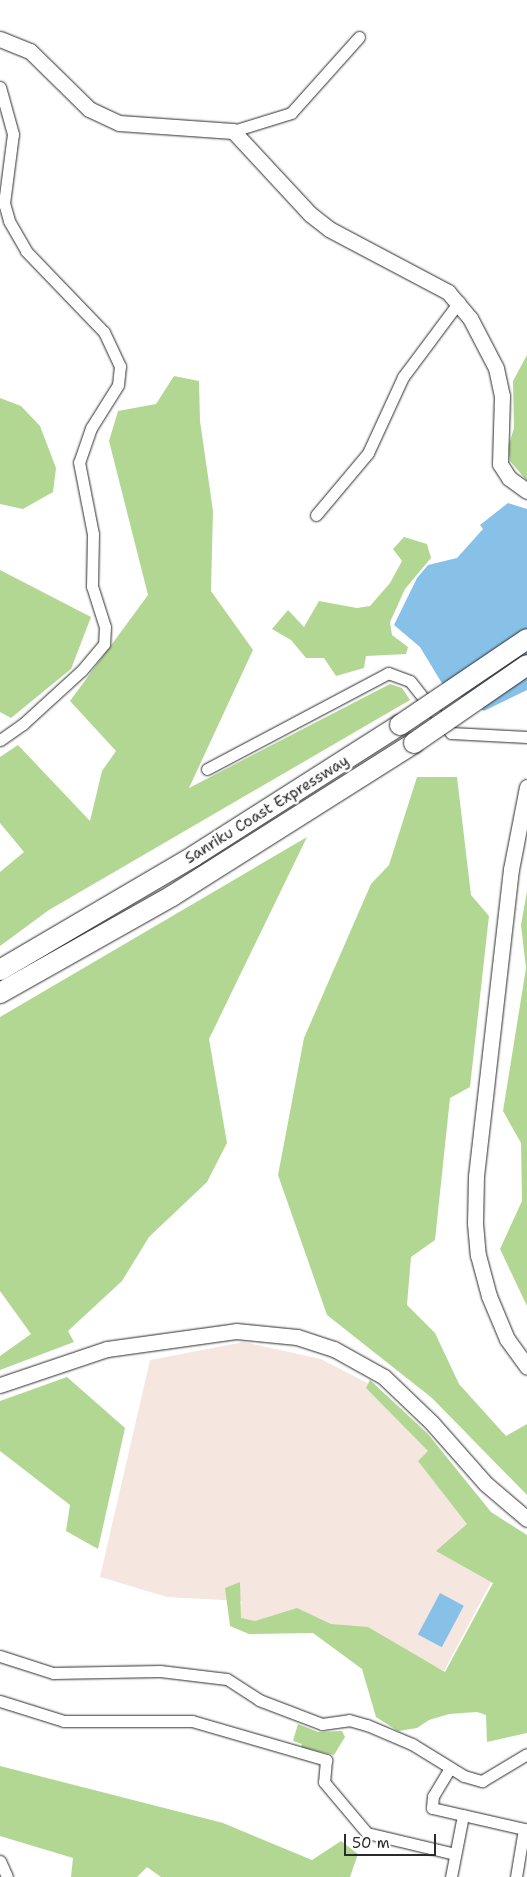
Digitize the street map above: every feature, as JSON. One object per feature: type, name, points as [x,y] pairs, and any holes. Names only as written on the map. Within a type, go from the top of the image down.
[{"type":"highway","name":"Sanriku Coast Expressway","points":[[0,970],[194,856],[400,725],[527,639]]},
{"type":"highway","name":"Sanriku Coast Expressway","points":[[0,993],[172,896],[414,743],[527,665]]},
{"type":"street","points":[[0,39],[30,51],[89,109],[119,123],[233,131],[291,113],[359,37]]},
{"type":"street","points":[[0,87],[14,134],[4,203],[9,222],[26,251],[104,332],[120,366],[118,385],[91,428],[80,462],[93,534],[90,577],[105,627],[104,644],[81,671],[23,724],[0,740]]},
{"type":"street","points":[[233,131],[310,214],[329,229],[356,246],[433,282],[459,302],[482,339],[499,382],[500,464],[509,478],[527,491]]},
{"type":"street","points":[[316,515],[368,454],[403,377],[459,302]]},
{"type":"street","points":[[207,769],[388,673],[410,681],[451,733],[527,737]]},
{"type":"street","points":[[527,787],[511,869],[476,1176],[475,1222],[489,1296],[507,1339],[527,1367]]},
{"type":"street","points":[[0,1385],[61,1362],[116,1348],[236,1331],[297,1337],[334,1349],[384,1377],[432,1423],[486,1484],[527,1519]]},
{"type":"street","points":[[0,1656],[53,1673],[160,1671],[228,1679],[259,1700],[322,1724],[349,1720],[367,1725],[412,1744],[450,1768],[482,1781],[527,1754]]},
{"type":"street","points":[[0,1701],[64,1721],[192,1722],[326,1760],[324,1782],[367,1834],[455,1854]]},
{"type":"street","points":[[450,1768],[433,1796],[432,1808],[524,1829],[516,1877]]},
{"type":"street","points":[[451,1877],[463,1815]]},
{"type":"street","points":[[0,1861],[7,1877]]},
{"type":"shaded area","points":[[244,1342],[321,1359],[373,1386],[490,1513],[517,1533],[444,1671],[367,1630],[236,1622],[242,1601],[167,1597],[100,1577],[150,1360]]},
{"type":"green space","points":[[527,355],[527,481],[510,461],[508,448],[514,428],[513,381]]},
{"type":"green space","points":[[174,376],[199,381],[200,421],[213,511],[211,591],[253,650],[189,788],[390,684],[402,688],[410,700],[49,910],[0,946],[0,872],[24,852],[0,823],[0,757],[18,745],[90,821],[102,771],[116,751],[70,701],[148,595],[109,441],[118,411],[156,404]]},
{"type":"green space","points":[[0,398],[21,406],[40,426],[56,468],[53,492],[23,509],[0,504]]},
{"type":"green space","points":[[404,537],[427,544],[431,558],[405,589],[390,622],[392,635],[408,647],[406,654],[366,656],[364,668],[336,676],[324,658],[306,658],[291,640],[272,629],[288,610],[304,627],[319,601],[357,608],[370,606],[390,583],[402,561],[393,549]]},
{"type":"green space","points":[[0,570],[91,617],[71,669],[11,718],[0,712]]},
{"type":"green space","points":[[417,777],[457,777],[471,895],[489,916],[470,1087],[450,1098],[435,1240],[411,1257],[407,1305],[435,1333],[459,1384],[506,1436],[527,1424],[527,1495],[432,1398],[327,1315],[278,1175],[304,1038],[371,884],[389,865]]},
{"type":"green space","points":[[307,837],[209,1039],[227,1143],[207,1182],[149,1237],[122,1281],[68,1331],[74,1342],[0,1370],[0,1356],[31,1334],[0,1291],[0,1017]]},
{"type":"green space","points":[[527,891],[527,1306],[500,1249],[522,1201],[521,1143],[503,1111],[526,968],[521,925]]},
{"type":"green space","points":[[67,1377],[125,1428],[98,1549],[66,1531],[70,1505],[0,1451],[0,1401]]},
{"type":"green space","points":[[370,1380],[428,1434],[491,1512],[527,1535],[527,1733],[487,1742],[486,1715],[477,1712],[449,1714],[429,1720],[417,1728],[398,1731],[376,1717],[362,1669],[313,1633],[249,1634],[230,1626],[225,1588],[240,1582],[241,1618],[255,1621],[297,1608],[331,1624],[368,1627],[445,1672],[493,1583],[436,1551],[467,1524],[418,1461],[428,1451],[366,1388]]},
{"type":"green space","points":[[298,1724],[318,1732],[342,1731],[345,1737],[334,1755],[301,1747],[302,1744],[293,1741]]},
{"type":"green space","points":[[0,1766],[223,1823],[312,1860],[341,1841],[358,1854],[350,1877],[161,1877],[147,1867],[137,1877],[71,1877],[73,1858],[0,1836]]},
{"type":"water","points":[[508,503],[527,509],[527,690],[484,711],[443,685],[420,647],[394,625],[417,578],[428,565],[457,558],[483,529],[480,525]]},
{"type":"water","points":[[440,1593],[464,1606],[442,1647],[418,1634]]}]
